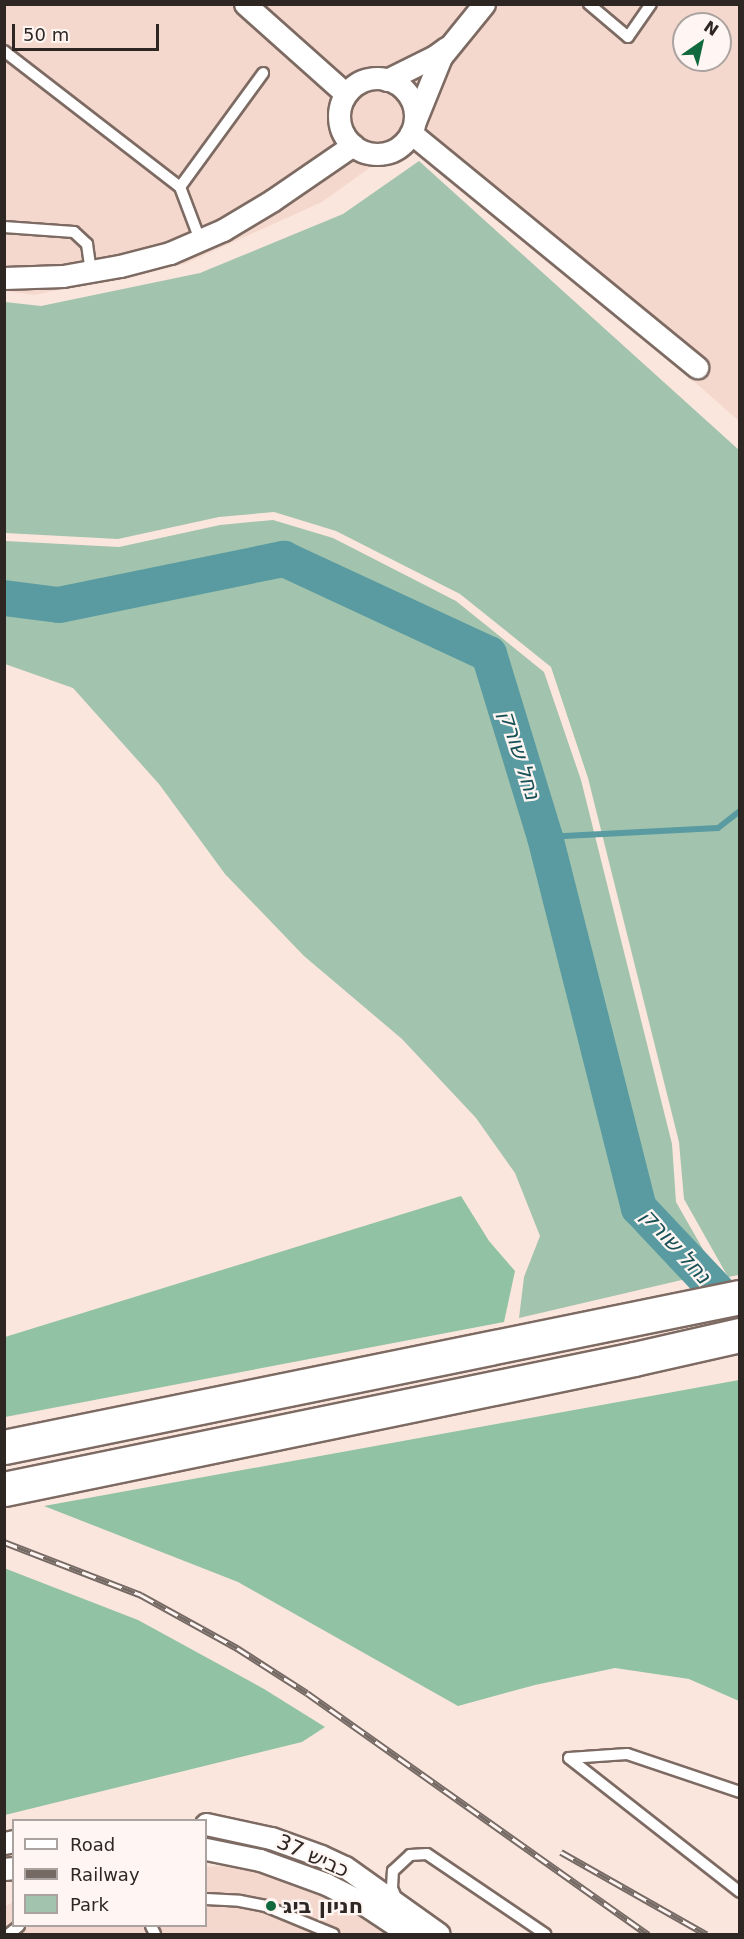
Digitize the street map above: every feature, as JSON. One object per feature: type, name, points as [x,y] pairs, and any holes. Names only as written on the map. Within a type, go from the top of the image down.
[{"type":"highway","points":[[4,1447],[740,1297]]},
{"type":"highway","points":[[4,1488],[634,1359],[740,1335]]},
{"type":"street","points":[[245,4],[346,94]]},
{"type":"street","points":[[387,80],[435,56],[448,45],[484,4]]},
{"type":"street","points":[[448,45],[436,67],[413,127],[396,149],[374,154],[353,146],[340,127],[341,105],[346,94],[363,81],[373,78],[387,80],[402,88],[410,98],[413,127],[697,367]]},
{"type":"street","points":[[4,278],[63,276],[170,253],[223,230],[273,201],[353,146]]},
{"type":"street","name":"כביש 37","points":[[207,1824],[272,1838],[345,1867],[439,1935]]},
{"type":"street","name":"כביש 37","points":[[207,1849],[260,1860],[326,1884],[357,1900],[409,1935]]},
{"type":"lane","points":[[589,4],[628,37],[651,4]]},
{"type":"lane","points":[[4,51],[180,187],[200,240]]},
{"type":"lane","points":[[180,187],[263,73]]},
{"type":"lane","points":[[4,227],[74,232],[87,244],[91,271]]},
{"type":"lane","points":[[740,1792],[627,1754],[569,1758],[740,1892]]},
{"type":"lane","points":[[399,1906],[392,1888],[393,1871],[410,1855],[427,1854],[545,1935]]},
{"type":"lane","points":[[207,1899],[240,1901],[265,1906],[319,1926],[333,1935]]},
{"type":"shaded area","points":[[5,5],[739,5],[739,421],[414,136],[322,202],[185,264],[34,295],[5,291]]},
{"type":"shaded area","name":"חניון ביג","points":[[242,1864],[293,1872],[384,1934],[5,1934],[4,1907],[12,1903],[12,1927],[207,1927],[207,1867]]},
{"type":"green space","points":[[419,161],[739,450],[739,1275],[728,1277],[684,1199],[679,1142],[588,778],[551,667],[460,594],[336,531],[274,512],[219,517],[118,539],[5,533],[5,302],[41,306],[200,273],[343,214]]},
{"type":"green space","points":[[273,520],[333,538],[456,601],[544,672],[581,780],[672,1144],[676,1202],[716,1272],[519,1318],[524,1277],[540,1236],[515,1173],[476,1118],[402,1039],[304,956],[225,874],[159,784],[73,688],[5,664],[5,541],[119,547],[220,525]]},
{"type":"green space","points":[[461,1196],[489,1241],[515,1271],[504,1322],[5,1417],[5,1337]]},
{"type":"green space","points":[[739,1380],[739,1701],[689,1679],[615,1668],[535,1685],[458,1706],[238,1582],[44,1506]]},
{"type":"green space","points":[[4,1568],[138,1620],[264,1689],[325,1727],[302,1742],[5,1815]]},
{"type":"waterway","name":"נחל שורק","points":[[4,598],[59,605],[284,559],[489,654],[545,837],[639,1208],[740,1315]]},
{"type":"waterway","points":[[545,837],[718,828],[740,811]]},
{"type":"railway","points":[[4,1542],[141,1595],[237,1648],[307,1693],[648,1934]]},
{"type":"railway","points":[[561,1852],[706,1934]]},
{"type":"place","name":"חניון ביג","points":[[271,1906]]}]
